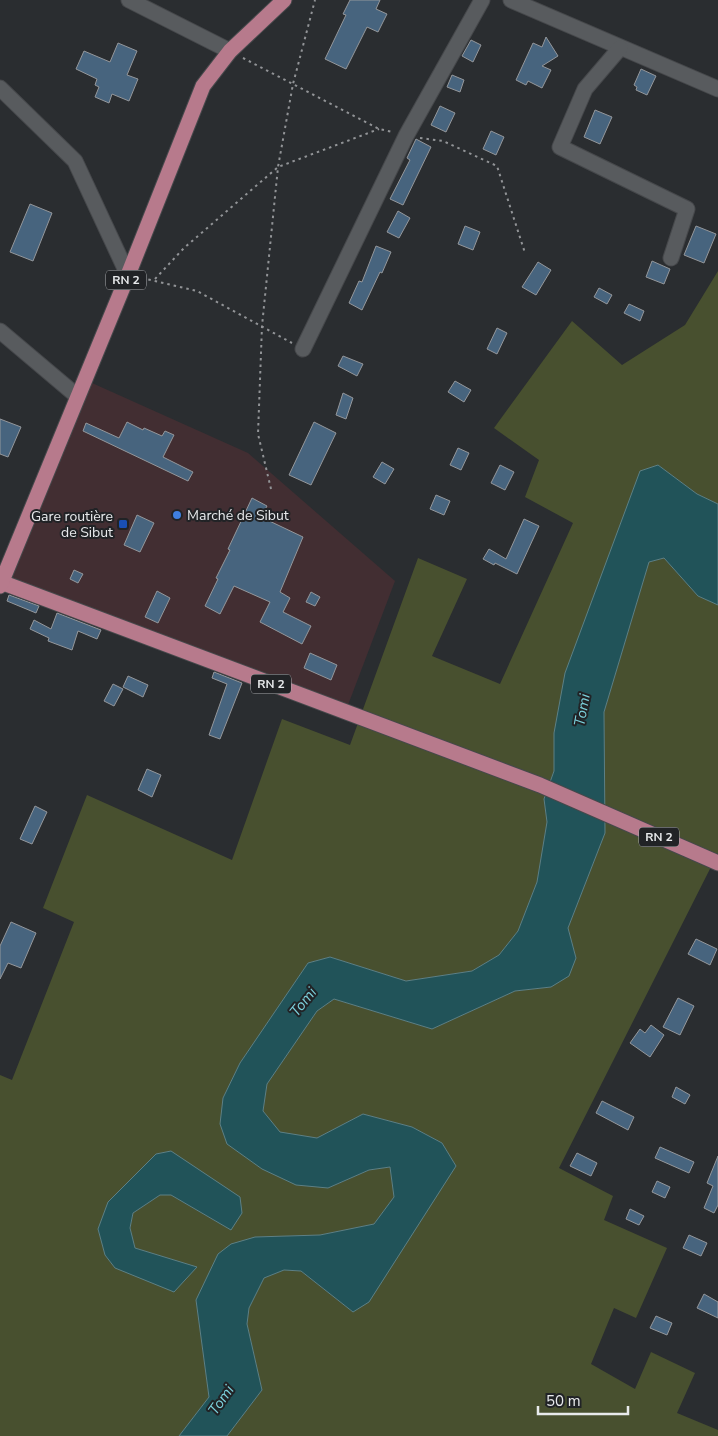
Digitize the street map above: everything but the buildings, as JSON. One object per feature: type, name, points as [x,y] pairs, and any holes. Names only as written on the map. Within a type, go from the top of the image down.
[{"type":"main road","name":"RN 2","points":[[284,0],[230,51],[203,86],[128,275],[1,584],[540,785],[718,863]]},
{"type":"street","points":[[130,0],[230,51]]},
{"type":"street","points":[[303,348],[406,136],[482,0]]},
{"type":"street","points":[[511,0],[718,90]]},
{"type":"street","points":[[620,48],[585,89],[560,147],[687,209],[671,258]]},
{"type":"street","points":[[0,88],[75,161],[128,275]]},
{"type":"street","points":[[0,331],[77,396]]},
{"type":"path","points":[[271,489],[258,434],[262,326],[278,167],[293,84],[314,0]]},
{"type":"path","points":[[155,280],[184,248],[278,167],[379,129]]},
{"type":"path","points":[[128,275],[197,291],[303,348]]},
{"type":"shaded area","name":"Marché de Sibut","points":[[92,383],[248,453],[395,581],[348,705],[7,577]]},
{"type":"green space","points":[[718,271],[718,504],[697,494],[658,465],[554,733],[554,771],[544,799],[547,822],[537,882],[518,931],[499,955],[472,971],[406,981],[330,957],[308,963],[240,1063],[223,1098],[328,1188],[369,1170],[390,1167],[394,1197],[374,1224],[320,1235],[255,1237],[196,1300],[209,1397],[179,1436],[0,1436],[0,1075],[12,1080],[74,922],[43,908],[87,795],[232,860],[282,719],[350,745],[418,558],[467,579],[432,656],[500,684],[573,523],[525,497],[539,460],[494,428],[572,321],[622,365],[685,325]],"holes":[[[171,1151],[231,1230],[171,1195],[160,1195],[133,1213],[130,1228],[135,1248],[196,1267],[115,1268],[105,1255],[98,1229]]]},
{"type":"green space","points":[[664,558],[698,596],[718,605],[718,853],[559,1168],[613,1196],[604,1220],[667,1248],[636,1318],[614,1308],[591,1364],[635,1389],[651,1352],[695,1373],[677,1413],[718,1430],[718,1436],[227,1436],[262,1390],[247,1324],[249,1308],[264,1278],[284,1270],[301,1271],[353,1312],[456,1166],[442,1143],[412,1127],[363,1114],[317,1138],[280,1133],[263,1111],[267,1084],[317,1011],[334,999],[432,1029],[515,991],[551,987],[576,958],[568,928],[605,833],[604,712],[649,562]]},
{"type":"water","name":"Tomi","points":[[658,465],[697,494],[718,504],[718,605],[698,596],[664,558],[649,562],[604,712],[605,833],[568,928],[576,958],[569,976],[551,987],[515,991],[432,1029],[334,999],[317,1011],[267,1084],[263,1111],[280,1132],[317,1138],[363,1114],[412,1127],[442,1143],[456,1166],[369,1302],[353,1312],[301,1271],[284,1270],[264,1278],[249,1308],[247,1324],[262,1390],[227,1436],[179,1436],[209,1397],[196,1300],[218,1254],[231,1244],[255,1237],[320,1235],[374,1224],[394,1197],[390,1167],[369,1170],[328,1188],[296,1185],[262,1169],[227,1144],[220,1124],[223,1098],[240,1063],[308,963],[330,957],[406,981],[472,971],[499,955],[518,931],[537,882],[547,822],[544,799],[554,771],[554,733],[565,673],[640,471]]},
{"type":"water","points":[[171,1151],[240,1197],[242,1213],[231,1230],[171,1195],[160,1195],[133,1213],[130,1228],[135,1248],[197,1267],[174,1292],[115,1268],[105,1255],[98,1229],[108,1202],[156,1154]]},
{"type":"place","name":"Marché de Sibut","points":[[177,515]]},
{"type":"place","name":"Gare routière de Sibut","points":[[123,524]]}]
